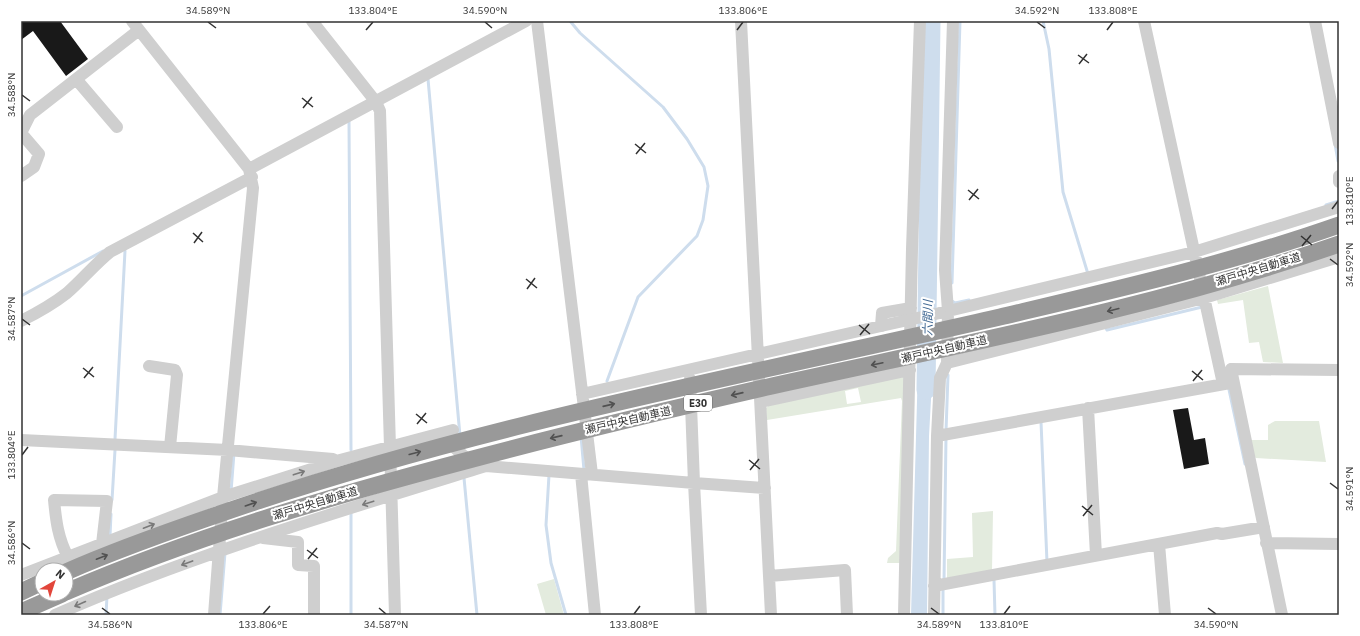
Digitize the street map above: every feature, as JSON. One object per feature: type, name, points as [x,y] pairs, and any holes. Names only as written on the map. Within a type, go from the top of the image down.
[{"type":"highway","name":"瀬戸中央自動車道","points":[[73,562],[287,491],[401,456],[532,422],[1091,296],[1247,254],[1339,225]]},
{"type":"highway","name":"瀬戸中央自動車道","points":[[74,589],[193,542],[268,516],[404,477],[540,441],[772,386],[940,350],[1180,293],[1339,244]]},
{"type":"highway","points":[[21,592],[34,586]]},
{"type":"highway","points":[[21,612],[44,602]]},
{"type":"street","points":[[312,21],[377,105],[380,111],[395,615]]},
{"type":"street","points":[[741,21],[772,615]]},
{"type":"street","points":[[904,615],[911,308],[920,21]]},
{"type":"street","points":[[934,615],[940,585],[943,435],[940,378],[947,363],[944,312],[953,21]]},
{"type":"street","points":[[1144,21],[1204,298],[1228,383],[1260,528],[1266,543],[1282,615]]},
{"type":"street","points":[[1315,21],[1339,143]]},
{"type":"street","points":[[21,321],[44,309],[67,293],[93,266],[110,252],[252,170],[534,22],[582,394],[595,615]]},
{"type":"street","points":[[21,176],[34,167],[39,154],[21,133],[30,115],[76,79],[135,25],[252,170],[253,188],[229,496],[224,549],[214,615]]},
{"type":"street","points":[[76,79],[117,127]]},
{"type":"street","points":[[1339,176],[1339,182]]},
{"type":"street","points":[[582,394],[944,312],[1194,252],[1339,207]]},
{"type":"street","points":[[947,363],[1204,298],[1339,257]]},
{"type":"street","points":[[881,326],[882,313],[911,308]]},
{"type":"street","points":[[149,366],[175,370],[177,375],[170,447]]},
{"type":"street","points":[[690,369],[701,615]]},
{"type":"street","points":[[1228,383],[1231,369],[1339,370]]},
{"type":"street","points":[[761,402],[910,370]]},
{"type":"street","points":[[943,435],[1089,412],[1228,383]]},
{"type":"street","points":[[1089,412],[1096,555]]},
{"type":"street","points":[[70,562],[102,544],[229,496],[340,460],[447,431],[457,452],[474,463],[486,466],[765,488]]},
{"type":"street","points":[[21,440],[170,447],[340,460]]},
{"type":"street","points":[[55,615],[107,592],[224,549],[486,466]]},
{"type":"street","points":[[66,562],[57,528],[54,500],[107,501],[102,544]]},
{"type":"street","points":[[940,585],[1096,555],[1159,548],[1217,533],[1222,534],[1260,528]]},
{"type":"street","points":[[260,537],[298,542],[298,565],[314,566],[314,615]]},
{"type":"street","points":[[1266,543],[1339,544]]},
{"type":"street","points":[[1159,548],[1165,615]]},
{"type":"street","points":[[771,576],[845,570],[847,615]]},
{"type":"street","points":[[21,575],[34,572]]},
{"type":"shaded area","points":[[1268,286],[1283,363],[1263,362],[1259,342],[1249,343],[1243,300],[1218,304],[1217,300]]},
{"type":"shaded area","points":[[905,375],[901,563],[887,563],[888,558],[896,551],[901,398],[767,420],[766,408],[769,405]],"holes":[[[858,388],[861,402],[847,404],[845,391]]]},
{"type":"shaded area","points":[[1275,421],[1319,421],[1326,462],[1256,458],[1253,456],[1251,440],[1268,440],[1268,425]]},
{"type":"shaded area","points":[[993,511],[992,571],[947,580],[947,559],[973,557],[972,513]]},
{"type":"shaded area","points":[[554,579],[564,615],[546,615],[537,584]]},
{"type":"water","points":[[933,363],[929,436],[927,615],[911,615],[918,366]]},
{"type":"building","points":[[21,21],[60,21],[88,59],[66,76],[33,31],[21,40]]},
{"type":"building","points":[[1188,408],[1194,440],[1205,438],[1209,464],[1184,469],[1173,410]]},
{"type":"waterway","points":[[570,21],[580,33],[663,107],[687,139],[704,167],[708,186],[703,220],[697,236],[638,297],[607,381]]},
{"type":"waterway","name":"六間川","points":[[926,390],[931,21]]},
{"type":"waterway","points":[[952,283],[960,21]]},
{"type":"waterway","points":[[1043,21],[1049,49],[1063,192],[1088,274]]},
{"type":"waterway","points":[[428,79],[460,436]]},
{"type":"waterway","points":[[349,121],[351,450]]},
{"type":"waterway","points":[[1335,144],[1338,161]]},
{"type":"waterway","points":[[1326,205],[1339,201]]},
{"type":"waterway","points":[[21,296],[103,251]]},
{"type":"waterway","points":[[115,439],[125,251]]},
{"type":"waterway","points":[[952,301],[955,303],[969,300]]},
{"type":"waterway","points":[[1106,328],[1107,330],[1202,307]]},
{"type":"waterway","points":[[946,431],[948,375]]},
{"type":"waterway","points":[[1228,385],[1245,464]]},
{"type":"waterway","points":[[1041,422],[1047,562]]},
{"type":"waterway","points":[[581,436],[584,470]]},
{"type":"waterway","points":[[944,581],[946,437]]},
{"type":"waterway","points":[[112,500],[115,450]]},
{"type":"waterway","points":[[231,492],[234,453]]},
{"type":"waterway","points":[[549,475],[546,525],[551,563],[566,615]]},
{"type":"waterway","points":[[464,478],[477,615]]},
{"type":"waterway","points":[[351,512],[351,615]]},
{"type":"waterway","points":[[110,536],[111,514]]},
{"type":"waterway","points":[[220,615],[225,553]]},
{"type":"waterway","points":[[994,580],[995,615]]},
{"type":"waterway","points":[[943,587],[943,615]]},
{"type":"waterway","points":[[106,615],[107,596]]}]
